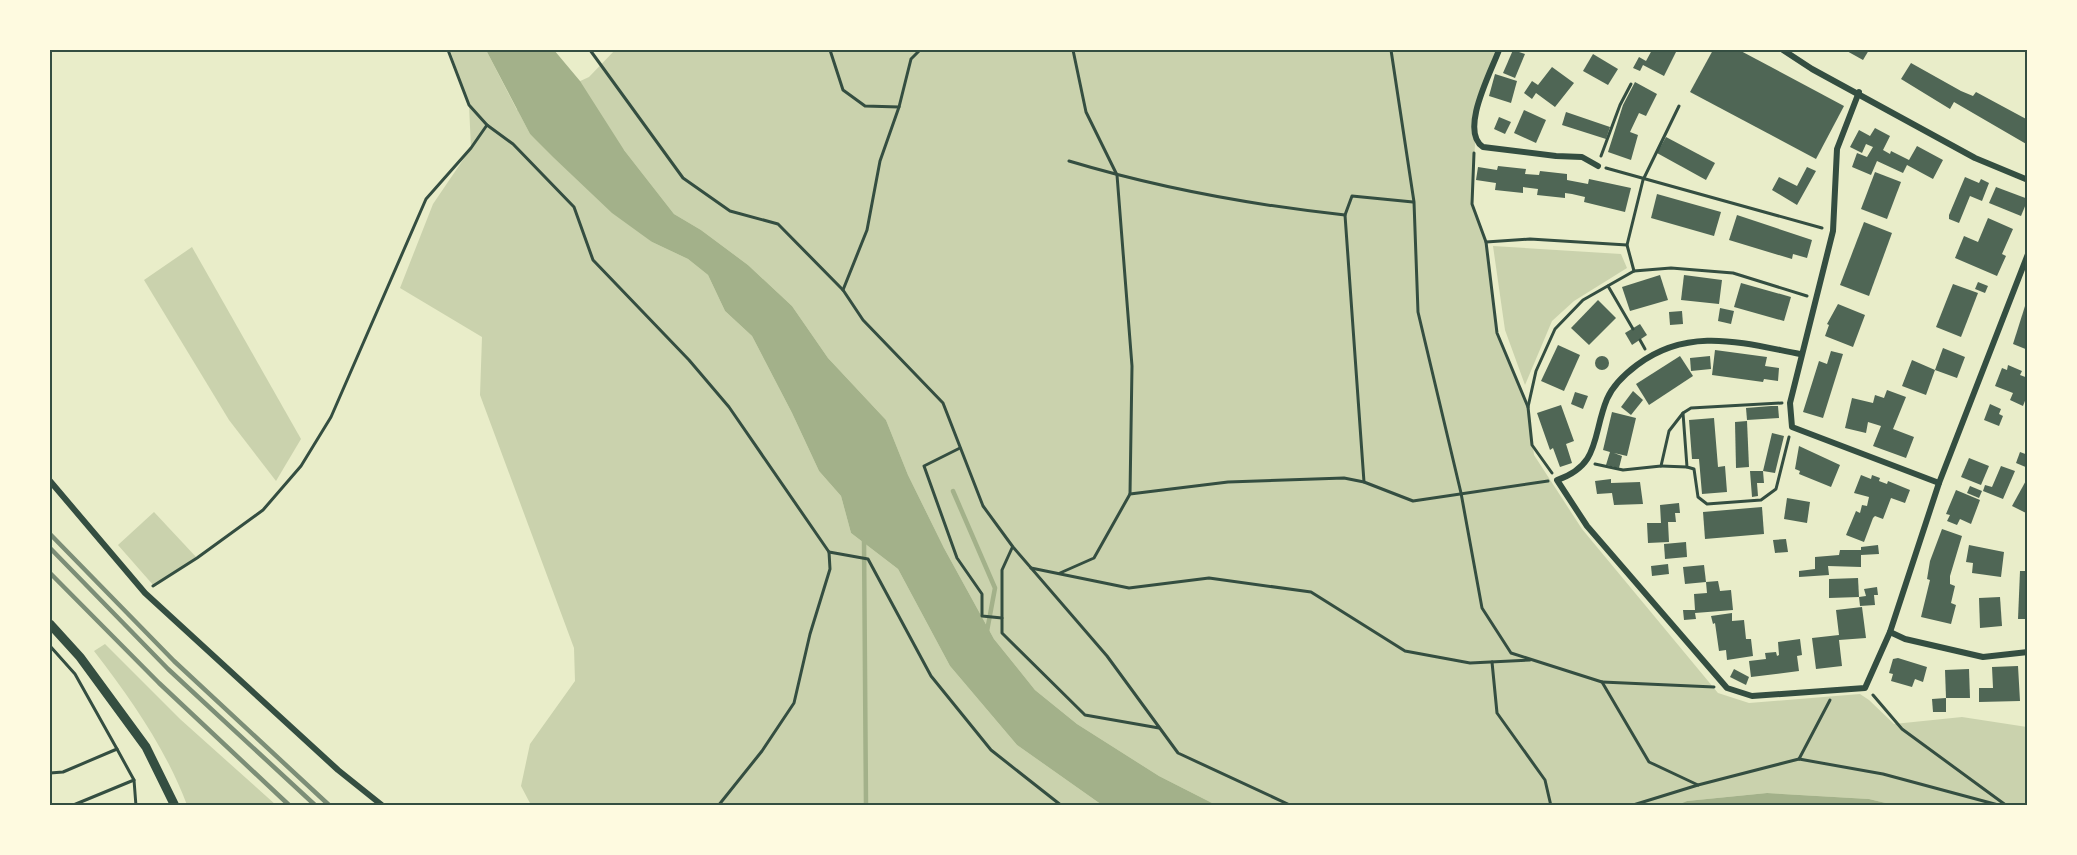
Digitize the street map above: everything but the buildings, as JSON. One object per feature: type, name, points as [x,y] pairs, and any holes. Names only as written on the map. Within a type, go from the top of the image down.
[{"type":"main road","points":[[50,624],[80,657],[146,747],[175,806]]},
{"type":"street","points":[[1499,50],[1477,105],[1472,133],[1477,142],[1494,148],[1582,157],[1598,166]]},
{"type":"street","points":[[1783,50],[1812,69],[1859,92],[1975,158],[2028,180]]},
{"type":"street","points":[[1859,92],[1837,149],[1833,231],[1800,354],[1790,402],[1792,427],[1939,483]]},
{"type":"street","points":[[1800,354],[1712,340],[1682,342],[1649,355],[1614,386],[1607,400],[1588,460],[1570,476],[1557,480],[1587,526],[1727,688],[1752,696],[1865,688],[1890,632],[1939,483],[2028,254]]},
{"type":"street","points":[[50,481],[145,593],[338,770],[383,806]]},
{"type":"street","points":[[1890,632],[1905,639],[1983,657],[2028,652]]},
{"type":"lane","points":[[50,646],[75,674],[134,780],[136,806]]},
{"type":"lane","points":[[50,773],[63,772],[117,749]]},
{"type":"lane","points":[[71,806],[134,780]]},
{"type":"path","points":[[448,50],[469,105],[487,125],[513,144],[574,207],[593,260],[689,360],[729,407],[830,552],[830,569],[810,634],[794,703],[762,751],[718,806]]},
{"type":"path","points":[[590,50],[683,178],[730,211],[778,224],[843,290],[863,320],[943,403],[983,506],[1013,548],[1107,656],[1178,753],[1292,806]]},
{"type":"path","points":[[830,50],[843,90],[864,106],[899,107]]},
{"type":"path","points":[[843,290],[867,230],[880,161],[899,107],[911,59],[920,50]]},
{"type":"path","points":[[1060,573],[1094,558],[1131,494],[1132,366],[1117,176],[1086,112],[1073,50]]},
{"type":"path","points":[[1391,50],[1414,202],[1418,312],[1461,493],[1482,608],[1511,653],[1532,660],[1602,682],[1727,688]]},
{"type":"path","points":[[1631,84],[1620,105],[1598,166],[1833,231]]},
{"type":"path","points":[[1634,271],[1627,245],[1643,180],[1679,105]]},
{"type":"path","points":[[145,593],[263,510],[301,466],[331,417],[426,199],[471,148],[487,125]]},
{"type":"path","points":[[1131,494],[1228,482],[1344,478],[1364,482],[1413,501],[1557,480],[1532,445],[1528,407],[1497,333],[1486,242],[1472,204],[1477,142]]},
{"type":"path","points":[[1069,161],[1117,176],[1280,208],[1345,215]]},
{"type":"path","points":[[1364,482],[1345,215],[1352,196],[1414,202]]},
{"type":"path","points":[[1486,242],[1530,239],[1627,245]]},
{"type":"path","points":[[1528,407],[1536,371],[1555,329],[1583,300],[1634,271],[1671,268],[1733,273],[1815,298]]},
{"type":"path","points":[[1608,286],[1633,329]]},
{"type":"path","points":[[1661,466],[1669,431],[1683,413],[1691,408],[1790,402]]},
{"type":"path","points":[[1683,413],[1688,467]]},
{"type":"path","points":[[1588,460],[1603,467],[1623,470],[1661,466],[1694,469],[1698,497],[1707,504],[1761,500],[1776,489],[1792,427]]},
{"type":"path","points":[[960,448],[924,466],[957,558],[981,594],[982,616],[1002,618]]},
{"type":"path","points":[[1013,548],[1002,570],[1002,633],[1085,715],[1160,729]]},
{"type":"path","points":[[830,552],[868,559],[931,676],[991,750],[1062,806]]},
{"type":"path","points":[[1030,568],[1129,588],[1209,578],[1311,592],[1405,651],[1470,663],[1532,660]]},
{"type":"path","points":[[1492,662],[1497,713],[1545,780],[1551,806]]},
{"type":"path","points":[[1602,682],[1649,762],[1698,785]]},
{"type":"path","points":[[1865,688],[1902,729],[2007,806]]},
{"type":"path","points":[[1799,759],[1834,690]]},
{"type":"path","points":[[1629,806],[1698,785],[1799,759],[1883,774],[2002,806]]},
{"type":"shaded area","points":[[450,50],[486,50],[517,110],[589,77],[615,50],[1499,50],[1477,105],[1472,204],[1486,242],[1497,332],[1528,407],[1534,455],[1582,529],[1718,693],[1749,703],[1860,694],[1894,724],[1962,717],[2027,727],[2027,805],[1894,805],[1869,799],[1767,793],[1687,801],[1678,806],[1216,805],[1159,776],[1077,724],[1035,690],[994,639],[944,548],[908,475],[886,420],[828,358],[792,306],[748,265],[701,230],[674,214],[624,150],[518,111],[530,134],[652,242],[688,259],[708,275],[725,311],[752,336],[819,471],[841,496],[851,533],[898,569],[950,666],[1017,745],[1102,805],[531,805],[521,786],[530,744],[575,681],[574,648],[480,395],[482,337],[400,288],[433,204],[471,148],[469,105]]},
{"type":"shaded area","points":[[486,50],[554,50],[580,81],[624,150],[674,214],[701,230],[748,265],[792,306],[828,358],[886,420],[908,475],[944,548],[994,639],[1035,690],[1077,724],[1159,776],[1216,805],[1102,805],[1017,745],[950,666],[898,569],[851,533],[841,496],[819,471],[752,336],[725,311],[708,275],[688,259],[652,242],[612,213],[530,134]]},
{"type":"shaded area","points":[[1493,246],[1621,254],[1627,268],[1574,301],[1552,321],[1525,385],[1505,330]]},
{"type":"shaded area","points":[[192,247],[301,439],[276,481],[229,420],[144,280]]},
{"type":"shaded area","points":[[154,512],[197,558],[154,586],[118,545]]},
{"type":"shaded area","points":[[105,644],[180,719],[276,805],[187,805],[158,744],[121,687],[94,651]]},
{"type":"shaded area","points":[[1767,793],[1869,799],[1894,805],[1678,805],[1687,801]]},
{"type":"waterway","points":[[953,491],[995,588],[987,631]]},
{"type":"waterway","points":[[864,538],[866,806]]},
{"type":"railway","points":[[50,534],[174,661],[330,806]]},
{"type":"railway","points":[[50,548],[168,669],[316,806]]},
{"type":"railway","points":[[50,573],[159,683],[290,806]]}]
